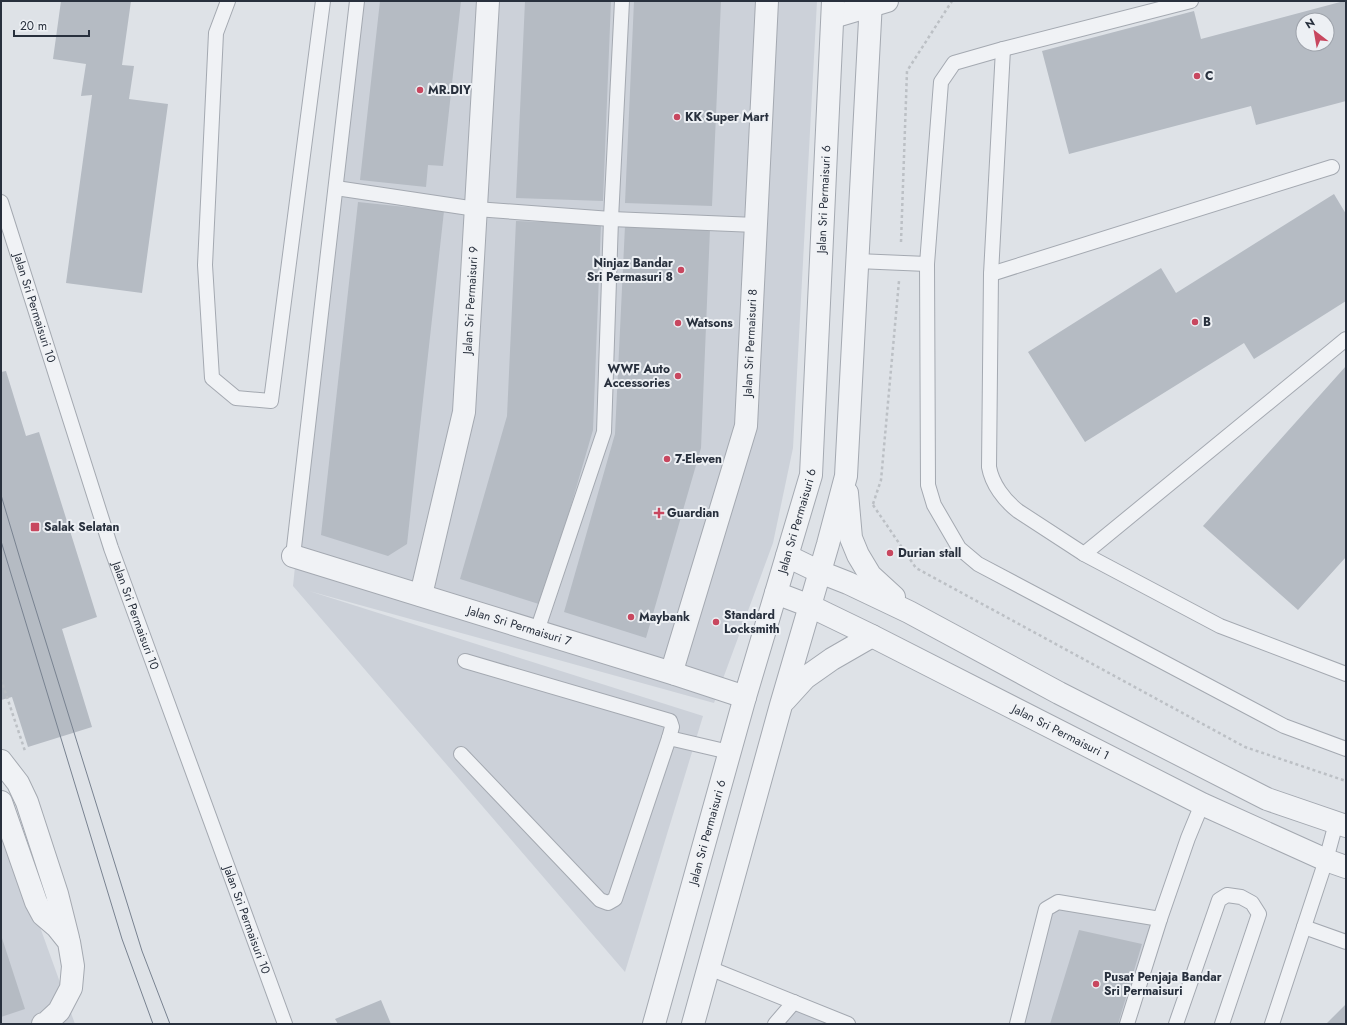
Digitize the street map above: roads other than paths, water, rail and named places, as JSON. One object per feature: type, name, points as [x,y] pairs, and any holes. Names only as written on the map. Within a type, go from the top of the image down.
[{"type":"street","name":"Jalan Sri Permaisuri 9","points":[[421,595],[464,412],[488,1]]},
{"type":"street","name":"Jalan Sri Permaisuri 8","points":[[675,674],[674,664],[746,426],[767,1]]},
{"type":"street","points":[[833,9],[876,2],[857,261],[846,476],[851,538],[870,575],[909,612]]},
{"type":"street","name":"Jalan Sri Permaisuri 6","points":[[654,1024],[745,697],[811,475],[833,9]]},
{"type":"street","points":[[693,1024],[846,476]]},
{"type":"street","name":"Jalan Sri Permaisuri 7","points":[[293,556],[745,697]]},
{"type":"street","points":[[786,556],[909,612],[1059,693],[1266,799],[1341,824]]},
{"type":"street","name":"Jalan Sri Permaisuri 1","points":[[776,593],[810,606],[872,636],[1202,804],[1336,864]]},
{"type":"street","points":[[781,705],[805,678],[832,659],[872,636]]},
{"type":"street","points":[[1,761],[18,783],[27,802],[57,894],[69,942],[73,966],[71,988],[59,1011],[45,1024],[43,1024]]},
{"type":"street","points":[[1,802],[36,902],[43,915],[57,927],[69,942]]},
{"type":"lane","points":[[228,1],[216,33],[205,265],[212,378],[236,398],[271,401],[323,1]]},
{"type":"lane","points":[[293,556],[357,1]]},
{"type":"lane","points":[[537,631],[604,432],[611,219],[622,1]]},
{"type":"lane","points":[[1191,1],[1003,48],[954,63],[941,82],[927,264],[928,486],[934,505],[959,548],[978,564],[1284,726],[1346,749]]},
{"type":"lane","points":[[1003,48],[991,274],[989,467],[991,478],[1008,504],[1084,554],[1220,626],[1346,674]]},
{"type":"lane","points":[[991,274],[1332,167]]},
{"type":"lane","points":[[336,188],[476,209],[611,219],[756,225]]},
{"type":"lane","name":"Jalan Sri Permaisuri 10","points":[[1,202],[111,548],[285,1024]]},
{"type":"lane","points":[[857,261],[927,264]]},
{"type":"lane","points":[[1084,554],[1346,339]]},
{"type":"lane","points":[[461,754],[600,900],[608,903],[615,899],[669,738],[672,727],[670,721],[465,662]]},
{"type":"lane","points":[[669,738],[730,752]]},
{"type":"lane","points":[[1127,1024],[1160,919],[1188,838],[1202,804]]},
{"type":"lane","points":[[1272,1024],[1304,927],[1336,864],[1341,824]]},
{"type":"lane","points":[[1176,1024],[1219,900],[1228,896],[1242,897],[1252,903],[1258,914],[1222,1024]]},
{"type":"lane","points":[[1017,1023],[1046,909],[1058,902],[1160,919]]},
{"type":"lane","points":[[1304,927],[1346,942]]},
{"type":"lane","points":[[709,968],[848,1024]]},
{"type":"lane","points":[[775,1024],[794,1002]]},
{"type":"tram line","points":[[1,495],[142,951],[170,1024]]},
{"type":"tram line","points":[[1,541],[122,939],[153,1024]]},
{"type":"place","name":"C","points":[[1197,76]]},
{"type":"place","name":"MR.DIY","points":[[420,90]]},
{"type":"place","name":"KK Super Mart","points":[[677,117]]},
{"type":"place","name":"Ninjaz Bandar Sri Permasuri 8","points":[[681,270]]},
{"type":"place","name":"B","points":[[1195,322]]},
{"type":"place","name":"Watsons","points":[[678,323]]},
{"type":"place","name":"WWF Auto Accessories","points":[[678,376]]},
{"type":"place","name":"7-Eleven","points":[[667,459]]},
{"type":"place","name":"Guardian","points":[[659,513]]},
{"type":"place","name":"Salak Selatan","points":[[35,527]]},
{"type":"place","name":"Durian stall","points":[[890,553]]},
{"type":"place","name":"Maybank","points":[[631,617]]},
{"type":"place","name":"Standard Locksmith","points":[[716,622]]},
{"type":"place","name":"Pusat Penjaja Bandar Sri Permaisuri","points":[[1096,984]]}]
